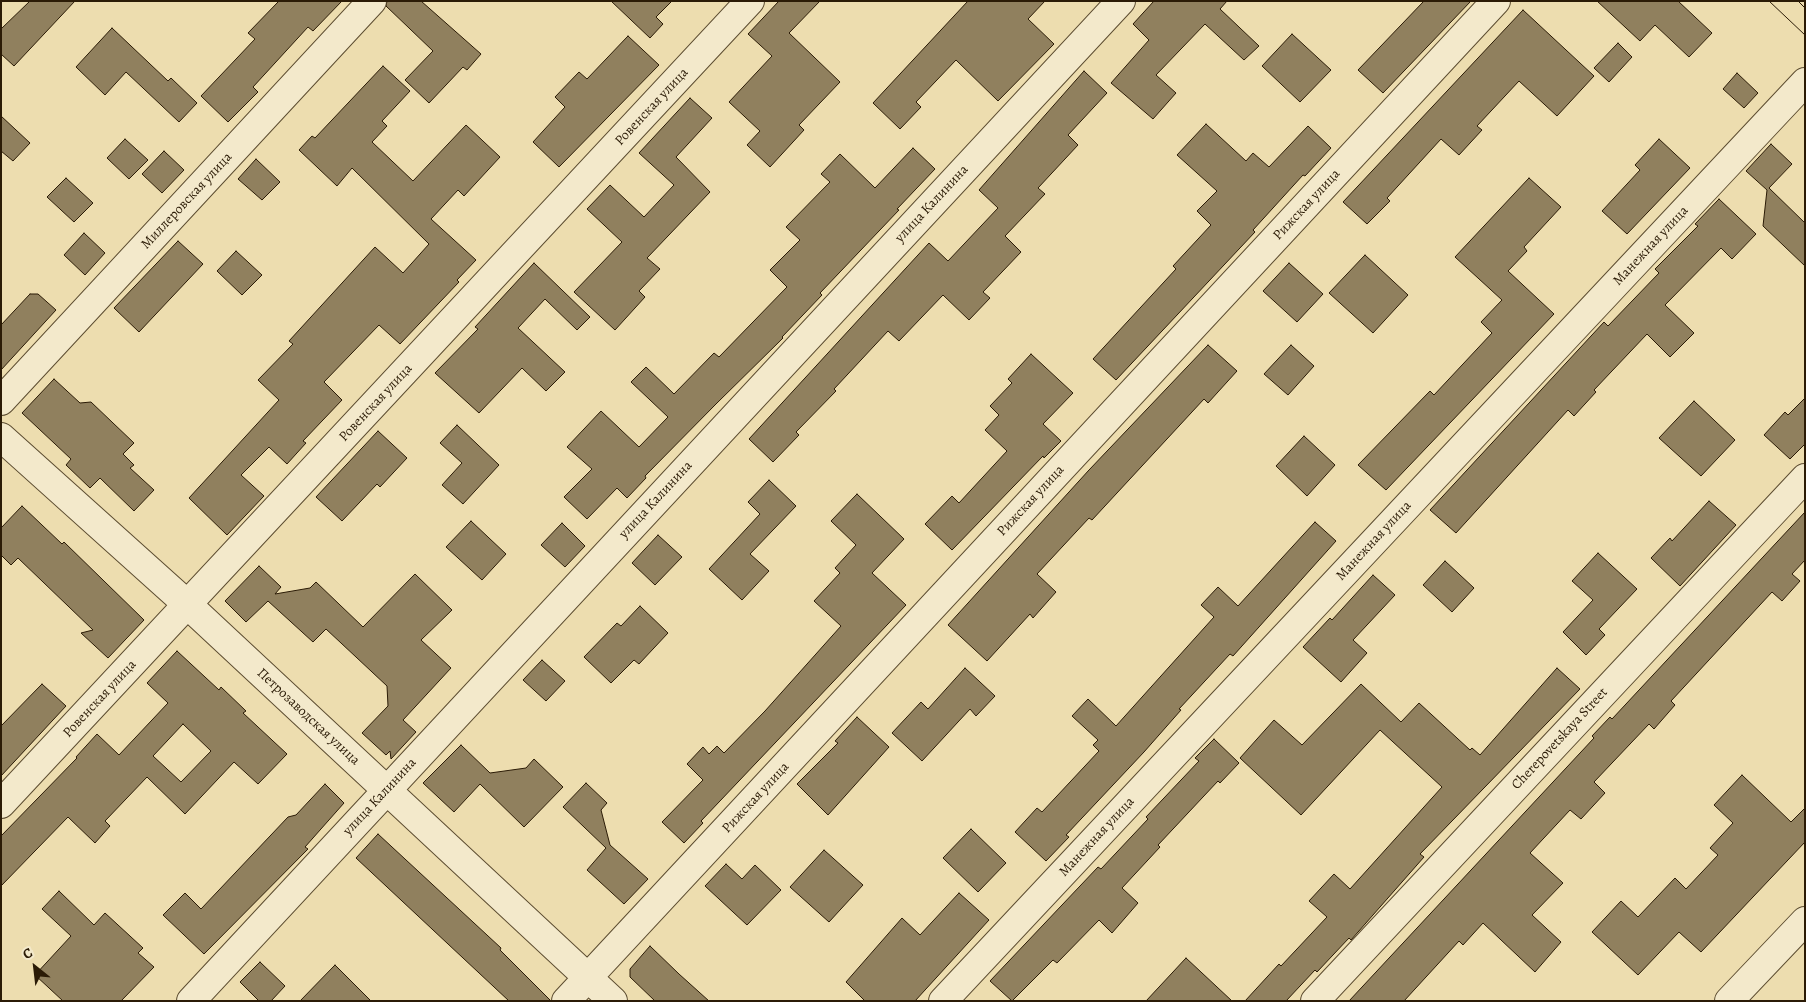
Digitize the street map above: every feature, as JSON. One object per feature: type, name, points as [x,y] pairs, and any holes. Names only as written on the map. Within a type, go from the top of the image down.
[{"type":"street","name":"Миллеровская улица","points":[[1,401],[372,1]]},
{"type":"street","name":"Ровенская улица","points":[[1,804],[750,1]]},
{"type":"street","name":"улица Калинина","points":[[191,1001],[1121,1]]},
{"type":"street","name":"Рижская улица","points":[[566,1001],[1496,1]]},
{"type":"street","name":"Манежная улица","points":[[943,1001],[1805,82]]},
{"type":"street","name":"Петрозаводская улица","points":[[1,437],[188,605],[613,1001]]},
{"type":"street","name":"Cherepovetskaya Street","points":[[1315,1001],[1805,478]]},
{"type":"street","points":[[1729,1001],[1805,921]]},
{"type":"building","points":[[30,1],[75,1],[14,66],[1,54],[1,29]]},
{"type":"building","points":[[279,1],[342,1],[313,31],[308,27],[253,87],[258,92],[228,122],[201,96],[255,39],[248,33]]},
{"type":"building","points":[[387,1],[421,1],[481,54],[467,70],[463,67],[429,103],[405,80],[433,51],[386,6]]},
{"type":"building","points":[[611,1],[672,1],[656,17],[663,24],[650,38]]},
{"type":"building","points":[[779,1],[820,1],[789,33],[840,82],[799,125],[804,130],[770,167],[747,145],[760,131],[729,102],[772,56],[748,34]]},
{"type":"building","points":[[968,1],[1045,1],[1028,19],[1054,44],[998,101],[956,60],[916,102],[921,107],[900,129],[873,103]]},
{"type":"building","points":[[1154,1],[1227,1],[1220,9],[1259,46],[1244,60],[1205,24],[1156,75],[1176,93],[1153,119],[1111,83],[1149,40],[1133,24]]},
{"type":"building","points":[[1424,1],[1471,1],[1383,93],[1358,70]]},
{"type":"building","points":[[1597,1],[1678,1],[1712,33],[1689,57],[1655,25],[1640,41]]},
{"type":"building","points":[[1523,10],[1594,76],[1557,116],[1519,81],[1477,126],[1482,130],[1459,155],[1441,139],[1387,198],[1390,201],[1367,224],[1343,202]]},
{"type":"building","points":[[112,28],[168,81],[171,78],[197,103],[179,122],[126,72],[105,95],[76,67]]},
{"type":"building","points":[[1292,34],[1331,70],[1300,102],[1262,66]]},
{"type":"building","points":[[628,36],[659,65],[559,167],[533,142],[565,107],[555,97],[579,72],[587,79]]},
{"type":"building","points":[[1618,43],[1632,57],[1609,82],[1594,68]]},
{"type":"building","points":[[383,66],[410,91],[382,121],[387,126],[372,142],[413,181],[466,125],[500,157],[464,196],[458,190],[431,219],[476,260],[457,280],[459,282],[400,344],[379,325],[324,382],[342,400],[303,441],[306,443],[287,464],[269,447],[241,475],[264,496],[227,535],[189,498],[279,400],[258,380],[293,344],[289,341],[375,247],[403,273],[429,244],[352,168],[337,186],[299,150],[312,136],[315,138]]},
{"type":"building","points":[[1084,71],[1107,93],[1068,135],[1078,145],[1038,188],[1045,194],[1005,236],[1021,252],[983,292],[990,298],[969,320],[943,295],[899,341],[888,331],[834,389],[836,391],[796,432],[799,435],[773,462],[749,439],[929,243],[948,261],[998,208],[979,190]]},
{"type":"building","points":[[1737,73],[1758,93],[1744,108],[1723,89]]},
{"type":"building","points":[[690,98],[712,118],[676,157],[710,192],[647,258],[660,269],[639,291],[645,297],[615,330],[574,292],[622,242],[587,209],[610,185],[644,217],[674,185],[639,153]]},
{"type":"building","points":[[1,116],[30,143],[13,161],[1,151]]},
{"type":"building","points":[[1206,124],[1246,161],[1253,153],[1269,167],[1308,126],[1331,148],[1305,176],[1303,175],[1253,230],[1255,232],[1116,380],[1093,359],[1176,269],[1173,266],[1211,225],[1197,211],[1217,191],[1177,155]]},
{"type":"building","points":[[125,139],[148,160],[129,179],[107,158]]},
{"type":"building","points":[[1659,139],[1690,168],[1627,234],[1602,211],[1640,170],[1635,165]]},
{"type":"building","points":[[1771,144],[1792,164],[1769,188],[1805,223],[1805,266],[1763,226],[1767,190],[1746,171]]},
{"type":"building","points":[[913,148],[935,169],[897,209],[899,210],[820,293],[822,295],[783,338],[645,476],[646,478],[627,498],[617,488],[587,519],[564,497],[592,469],[567,447],[601,411],[639,447],[668,417],[631,382],[646,367],[674,394],[714,353],[719,357],[787,287],[770,270],[800,240],[786,227],[830,182],[821,174],[840,154],[875,188]]},
{"type":"building","points":[[164,151],[184,170],[162,193],[142,174]]},
{"type":"building","points":[[256,159],[280,182],[262,200],[238,179]]},
{"type":"building","points":[[66,178],[93,203],[74,222],[47,197]]},
{"type":"building","points":[[1529,178],[1561,207],[1524,247],[1527,251],[1508,271],[1554,314],[1386,490],[1358,465],[1430,391],[1434,395],[1492,333],[1481,322],[1502,300],[1455,257]]},
{"type":"building","points":[[1719,199],[1756,234],[1732,259],[1721,248],[1665,305],[1694,333],[1670,357],[1647,334],[1594,390],[1596,392],[1574,416],[1568,410],[1456,533],[1430,510],[1604,322],[1608,326],[1659,273],[1655,269],[1698,226],[1695,224]]},
{"type":"building","points":[[84,233],[105,253],[85,275],[64,255]]},
{"type":"building","points":[[178,241],[203,264],[139,332],[114,308]]},
{"type":"building","points":[[236,251],[262,275],[242,295],[217,271]]},
{"type":"building","points":[[1365,255],[1408,295],[1373,333],[1329,293]]},
{"type":"building","points":[[534,263],[590,317],[577,330],[545,299],[518,328],[565,372],[546,391],[522,368],[479,413],[435,373],[478,329],[475,327]]},
{"type":"building","points":[[1289,263],[1323,294],[1297,322],[1263,291]]},
{"type":"building","points":[[30,294],[38,294],[56,310],[1,370],[1,325]]},
{"type":"building","points":[[1208,345],[1237,371],[1208,403],[1204,399],[1092,520],[1089,518],[1037,574],[1056,592],[1033,618],[1030,614],[987,661],[948,625],[1089,470]]},
{"type":"building","points":[[1291,345],[1314,366],[1288,395],[1264,374]]},
{"type":"building","points":[[1031,354],[1073,393],[1043,424],[1061,441],[1044,458],[1043,456],[952,550],[925,524],[952,496],[959,503],[1007,451],[985,430],[999,415],[990,406],[1012,383],[1008,379]]},
{"type":"building","points":[[54,379],[80,403],[91,402],[134,443],[123,454],[134,465],[130,468],[154,490],[134,511],[100,478],[90,488],[66,465],[71,459],[22,413]]},
{"type":"building","points":[[1805,398],[1805,444],[1790,459],[1764,435],[1785,412],[1788,415]]},
{"type":"building","points":[[1694,401],[1735,440],[1701,476],[1659,438]]},
{"type":"building","points":[[457,425],[499,465],[463,504],[442,485],[462,463],[440,443]]},
{"type":"building","points":[[378,431],[407,458],[380,487],[377,484],[342,521],[316,497]]},
{"type":"building","points":[[1304,436],[1335,465],[1307,496],[1276,466]]},
{"type":"building","points":[[769,480],[796,506],[750,554],[769,571],[742,600],[709,569],[760,514],[748,502]]},
{"type":"building","points":[[857,494],[904,539],[872,573],[906,605],[701,821],[703,823],[684,843],[662,822],[703,780],[687,764],[703,747],[709,754],[717,746],[724,753],[765,711],[841,626],[814,601],[840,573],[835,568],[856,545],[831,521]]},
{"type":"building","points":[[1709,501],[1736,525],[1680,586],[1651,558],[1670,538],[1672,541]]},
{"type":"building","points":[[22,506],[62,544],[64,542],[144,620],[108,658],[81,633],[93,630],[18,558],[11,565],[1,555],[1,528]]},
{"type":"building","points":[[1805,512],[1805,560],[1792,574],[1800,581],[1782,601],[1772,592],[1671,701],[1675,705],[1654,729],[1649,724],[1594,782],[1605,793],[1581,819],[1570,810],[1530,853],[1563,883],[1532,915],[1561,942],[1535,972],[1483,923],[1463,945],[1459,941],[1404,1001],[1349,1001],[1594,738],[1592,736],[1610,717],[1612,719]]},
{"type":"building","points":[[471,521],[506,554],[482,580],[446,547]]},
{"type":"building","points":[[1315,522],[1336,541],[1233,656],[1230,654],[1179,709],[1181,710],[1066,835],[1069,837],[1046,861],[1015,832],[1037,808],[1042,812],[1099,751],[1093,745],[1098,740],[1072,716],[1088,699],[1116,726],[1214,617],[1201,605],[1218,587],[1238,606]]},
{"type":"building","points":[[562,523],[585,546],[565,567],[541,545]]},
{"type":"building","points":[[658,535],[682,557],[655,585],[632,563]]},
{"type":"building","points":[[1598,553],[1637,589],[1599,629],[1605,635],[1586,655],[1563,632],[1593,600],[1572,581]]},
{"type":"building","points":[[1445,561],[1474,588],[1452,612],[1423,585]]},
{"type":"building","points":[[259,566],[281,587],[275,594],[310,588],[316,582],[363,627],[415,574],[452,610],[421,640],[451,668],[403,720],[416,732],[391,759],[390,751],[386,755],[362,733],[388,706],[387,686],[326,629],[313,642],[268,601],[246,622],[225,601]]},
{"type":"building","points":[[1373,575],[1395,595],[1353,640],[1367,653],[1341,682],[1303,647],[1330,618],[1332,620]]},
{"type":"building","points":[[640,606],[668,633],[639,664],[634,660],[611,683],[584,657],[617,623],[621,626]]},
{"type":"building","points":[[177,651],[219,690],[221,687],[246,711],[243,713],[287,754],[258,784],[234,762],[185,814],[147,777],[105,821],[110,826],[95,843],[68,817],[1,886],[1,836],[77,758],[97,734],[119,755],[168,703],[147,683]],"holes":[[[183,724],[211,751],[181,782],[153,756]]]},
{"type":"building","points":[[542,660],[565,681],[546,701],[523,680]]},
{"type":"building","points":[[965,668],[995,696],[976,716],[970,709],[922,761],[892,733],[921,702],[928,709]]},
{"type":"building","points":[[1557,668],[1580,689],[1420,854],[1424,857],[1351,940],[1349,938],[1286,1001],[1245,1001],[1279,964],[1281,966],[1327,917],[1309,901],[1334,874],[1350,889],[1442,787],[1380,730],[1301,815],[1240,758],[1274,720],[1302,745],[1361,684],[1401,722],[1419,703],[1470,750],[1472,748],[1480,755]]},
{"type":"building","points":[[42,684],[66,706],[1,776],[1,726]]},
{"type":"building","points":[[857,717],[889,747],[828,815],[797,784],[838,743],[835,741]]},
{"type":"building","points":[[1214,739],[1239,763],[1220,783],[1218,781],[1158,845],[1160,847],[1122,888],[1138,903],[1112,933],[1099,920],[1057,963],[1053,960],[1012,1001],[990,981],[1098,867],[1101,869],[1148,819],[1146,817],[1199,761],[1195,758]]},
{"type":"building","points":[[461,745],[490,773],[526,768],[534,759],[563,787],[524,827],[480,784],[454,812],[423,783]]},
{"type":"building","points":[[1742,775],[1791,822],[1805,808],[1805,842],[1701,952],[1679,932],[1638,975],[1592,932],[1621,901],[1638,917],[1675,878],[1686,889],[1718,855],[1710,848],[1733,823],[1714,805]]},
{"type":"building","points":[[586,783],[607,803],[601,810],[610,845],[648,879],[624,904],[587,870],[606,848],[563,807]]},
{"type":"building","points":[[325,784],[344,803],[305,847],[308,849],[204,954],[163,915],[185,893],[201,909],[288,817],[296,815]]},
{"type":"building","points":[[971,829],[1006,863],[978,892],[943,858]]},
{"type":"building","points":[[378,834],[501,948],[500,950],[551,1001],[509,1001],[356,858]]},
{"type":"building","points":[[824,850],[863,885],[829,922],[790,887]]},
{"type":"building","points":[[726,864],[742,879],[755,865],[781,890],[747,925],[705,886]]},
{"type":"building","points":[[59,891],[94,925],[105,913],[143,948],[138,953],[154,967],[121,1001],[63,1001],[35,975],[71,936],[42,909]]},
{"type":"building","points":[[959,893],[989,920],[915,1001],[865,1001],[846,982],[902,918],[920,935]]},
{"type":"building","points":[[650,946],[709,1001],[655,1001],[630,977],[630,969]]},
{"type":"building","points":[[1186,958],[1232,1001],[1146,1001]]},
{"type":"building","points":[[260,962],[285,986],[271,1001],[259,1001],[240,982]]},
{"type":"building","points":[[335,965],[371,1001],[300,1001]]},
{"type":"tram line","points":[[1769,1],[1805,35]]},
{"type":"tram line","points":[[1798,1],[1805,8]]}]
